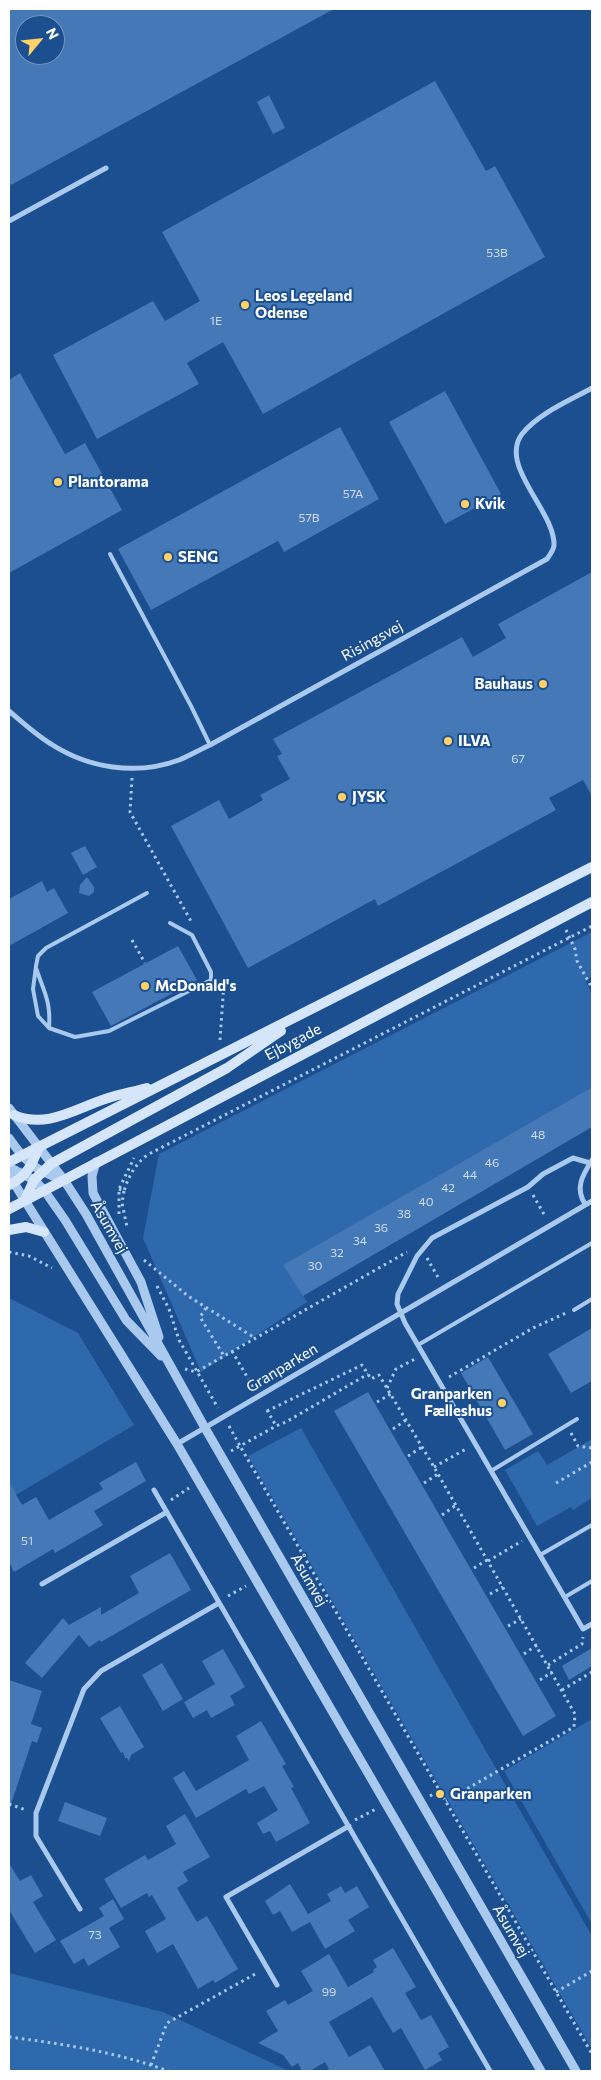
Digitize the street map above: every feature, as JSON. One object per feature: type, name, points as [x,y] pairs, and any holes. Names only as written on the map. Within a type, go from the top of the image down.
[{"type":"main road","name":"Ejbygade","points":[[9,1162],[592,867]]},
{"type":"main road","name":"Ejbygade","points":[[9,1209],[592,902]]},
{"type":"main road","points":[[10,1181],[25,1174],[36,1172],[227,1068],[316,1008]]},
{"type":"main road","points":[[11,1111],[24,1119],[48,1120],[106,1098],[165,1084]]},
{"type":"main road","points":[[25,1200],[36,1172],[39,1147]]},
{"type":"main road","points":[[9,1230],[26,1228],[44,1232]]},
{"type":"street","points":[[9,221],[106,168]]},
{"type":"street","name":"Risingsvej","points":[[9,711],[48,743],[66,753],[101,765],[150,767],[178,760],[210,745],[547,560],[554,548],[552,531],[518,465],[516,445],[522,434],[536,421],[592,388]]},
{"type":"street","name":"Åsumvej","points":[[11,1111],[64,1180],[110,1257],[205,1428],[576,2071]]},
{"type":"street","points":[[9,1138],[20,1156],[36,1172],[44,1190],[65,1220],[126,1320],[168,1363]]},
{"type":"street","points":[[586,1204],[580,1194],[580,1185],[591,1161],[573,1158],[543,1174],[528,1187],[432,1238],[417,1256],[398,1294],[397,1304],[400,1314],[583,1629],[592,1624]]},
{"type":"street","points":[[96,1162],[92,1176],[93,1192],[141,1282],[168,1363]]},
{"type":"street","points":[[9,1168],[25,1174]]},
{"type":"street","points":[[36,1172],[64,1180]]},
{"type":"street","points":[[10,1181],[25,1200],[177,1444],[541,2071]]},
{"type":"street","name":"Granparken","points":[[177,1444],[592,1200]]},
{"type":"street","points":[[154,1490],[490,2071]]},
{"type":"street","points":[[42,1584],[167,1512]]},
{"type":"street","points":[[80,1909],[36,1836],[36,1813],[84,1689],[101,1671],[219,1602]]},
{"type":"street","points":[[277,1985],[226,1897],[349,1826]]},
{"type":"lane","points":[[110,554],[210,745]]},
{"type":"lane","points":[[147,893],[46,948],[38,956],[33,990],[38,1016],[49,1028],[75,1038],[109,1031],[211,980],[212,972],[192,935],[170,923]]},
{"type":"lane","points":[[36,966],[47,993],[51,1011],[49,1028]]},
{"type":"lane","points":[[418,1345],[592,1243]]},
{"type":"lane","points":[[574,1310],[592,1299]]},
{"type":"lane","points":[[491,1470],[577,1419]]},
{"type":"lane","points":[[540,1555],[592,1525]]},
{"type":"lane","points":[[565,1597],[592,1581]]},
{"type":"path","points":[[133,767],[130,812],[192,924]]},
{"type":"path","points":[[560,919],[576,949],[577,961],[592,988]]},
{"type":"path","points":[[130,1233],[122,1203],[124,1191],[136,1165],[147,1155],[592,926]]},
{"type":"path","points":[[132,940],[145,963]]},
{"type":"path","points":[[219,974],[224,982],[219,1056]]},
{"type":"path","points":[[119,1240],[119,1189],[125,1174],[137,1154]]},
{"type":"path","points":[[119,1189],[124,1191]]},
{"type":"path","points":[[537,1202],[542,1212]]},
{"type":"path","points":[[9,1252],[29,1256],[71,1276]]},
{"type":"path","points":[[168,1363],[196,1372],[407,1252],[417,1256]]},
{"type":"path","points":[[140,1253],[148,1268]]},
{"type":"path","points":[[144,1260],[188,1296],[255,1338]]},
{"type":"path","points":[[430,1263],[437,1275]]},
{"type":"path","points":[[156,1285],[169,1309],[179,1340],[196,1372],[592,2054]]},
{"type":"path","points":[[206,1308],[200,1318],[224,1356]]},
{"type":"path","points":[[439,1382],[533,1328],[574,1310]]},
{"type":"path","points":[[387,1388],[396,1369],[412,1361]]},
{"type":"path","points":[[267,1411],[362,1364],[371,1379],[379,1375],[537,1645],[575,1714],[574,1727],[446,1801]]},
{"type":"path","points":[[222,1457],[368,1374]]},
{"type":"path","points":[[377,1402],[390,1394]]},
{"type":"path","points":[[393,1429],[406,1420]]},
{"type":"path","points":[[566,1426],[578,1446],[592,1448]]},
{"type":"path","points":[[408,1456],[422,1447]]},
{"type":"path","points":[[434,1467],[463,1451]]},
{"type":"path","points":[[556,1483],[592,1462]]},
{"type":"path","points":[[424,1483],[438,1474]]},
{"type":"path","points":[[167,1512],[172,1499],[199,1481]]},
{"type":"path","points":[[442,1514],[456,1505]]},
{"type":"path","points":[[474,1568],[517,1544]]},
{"type":"path","points":[[219,1602],[256,1580]]},
{"type":"path","points":[[490,1594],[503,1587]]},
{"type":"path","points":[[508,1626],[521,1618]]},
{"type":"path","points":[[548,1665],[582,1644],[583,1629]]},
{"type":"path","points":[[524,1654],[537,1645]]},
{"type":"path","points":[[540,1680],[552,1672]]},
{"type":"path","points":[[562,1690],[592,1672]]},
{"type":"path","points":[[9,1804],[36,1813]]},
{"type":"path","points":[[349,1826],[386,1804]]},
{"type":"path","points":[[151,2064],[167,2023],[267,1967]]},
{"type":"path","points":[[556,1992],[592,1971]]},
{"type":"path","points":[[9,2037],[97,2051],[151,2064],[168,2071]]},
{"type":"shaded area","points":[[592,932],[592,975],[586,982],[592,994],[592,1087],[284,1265],[307,1302],[201,1372],[143,1238],[159,1154]]},
{"type":"shaded area","points":[[9,1298],[78,1333],[134,1425],[9,1499]]},
{"type":"shaded area","points":[[301,1428],[592,1936],[592,2049],[248,1456]]},
{"type":"shaded area","points":[[592,1439],[592,1498],[573,1510],[571,1507],[537,1526],[505,1470],[538,1451],[547,1465]]},
{"type":"shaded area","points":[[592,1719],[592,1924],[504,1771]]},
{"type":"shaded area","points":[[9,1973],[163,2012],[289,2071],[9,2071]]},
{"type":"building","points":[[9,9],[334,9],[9,186]]},
{"type":"building","points":[[435,81],[486,171],[495,166],[545,257],[263,414],[223,342],[187,363],[199,384],[97,439],[53,355],[153,301],[165,321],[200,301],[162,232]]},
{"type":"building","points":[[269,95],[285,128],[273,134],[257,102]]},
{"type":"building","name":"Plantorama","points":[[20,373],[65,454],[85,443],[122,510],[9,573],[9,380]]},
{"type":"building","points":[[445,391],[501,494],[445,524],[389,422]]},
{"type":"building","points":[[340,427],[379,499],[284,552],[278,541],[151,610],[118,549]]},
{"type":"building","points":[[592,572],[592,796],[583,780],[549,798],[556,810],[378,906],[375,899],[248,968],[171,826],[219,800],[229,819],[263,800],[260,795],[290,779],[277,756],[282,754],[273,739],[462,637],[473,657],[506,638],[498,624]]},
{"type":"building","points":[[85,846],[97,867],[83,875],[71,853]]},
{"type":"building","points":[[87,877],[94,887],[94,892],[89,896],[79,893],[80,885]]},
{"type":"building","points":[[42,881],[47,892],[54,888],[68,913],[9,946],[9,899]]},
{"type":"building","name":"McDonald's","points":[[178,946],[197,980],[111,1026],[92,992]]},
{"type":"building","points":[[592,1087],[592,1127],[303,1296],[283,1265]]},
{"type":"building","points":[[592,1328],[592,1381],[571,1393],[548,1354]]},
{"type":"building","name":"Granparken Fælleshus","points":[[488,1357],[533,1434],[505,1450],[461,1373]]},
{"type":"building","points":[[368,1392],[556,1716],[523,1736],[334,1411]]},
{"type":"building","points":[[136,1462],[146,1481],[94,1511],[103,1525],[55,1553],[53,1549],[14,1572],[9,1562],[9,1482],[22,1505],[36,1497],[49,1520],[103,1489],[99,1483]]},
{"type":"building","points":[[170,1553],[191,1590],[89,1647],[79,1635],[42,1678],[25,1663],[63,1618],[69,1625],[101,1607],[101,1615],[139,1593],[130,1576]]},
{"type":"building","points":[[592,1648],[592,1666],[569,1680],[562,1666]]},
{"type":"building","points":[[223,1649],[245,1687],[230,1696],[235,1705],[211,1718],[207,1710],[193,1718],[184,1702],[215,1684],[202,1661]]},
{"type":"building","points":[[162,1663],[183,1699],[163,1711],[142,1675]]},
{"type":"building","points":[[9,1680],[42,1691],[31,1724],[42,1728],[37,1743],[32,1741],[11,1804],[9,1804]]},
{"type":"building","points":[[120,1706],[144,1747],[131,1755],[129,1761],[125,1758],[123,1752],[121,1753],[100,1718]]},
{"type":"building","points":[[261,1721],[286,1764],[282,1766],[294,1787],[291,1788],[310,1823],[276,1842],[270,1831],[263,1834],[257,1823],[278,1810],[264,1786],[249,1794],[246,1789],[196,1818],[173,1778],[184,1771],[196,1791],[249,1760],[236,1736]]},
{"type":"building","points":[[65,1802],[107,1818],[100,1836],[58,1821]]},
{"type":"building","points":[[185,1814],[210,1857],[183,1872],[188,1881],[177,1888],[197,1922],[207,1916],[238,1969],[215,1983],[213,1980],[198,1989],[173,1944],[157,1953],[145,1931],[166,1919],[152,1895],[149,1897],[147,1893],[121,1908],[104,1879],[145,1855],[148,1860],[176,1844],[166,1826]]},
{"type":"building","points":[[9,1863],[20,1881],[31,1875],[43,1896],[33,1902],[56,1940],[35,1953],[9,1910]]},
{"type":"building","points":[[290,1884],[308,1914],[331,1901],[327,1894],[341,1886],[345,1893],[357,1886],[369,1907],[348,1920],[355,1931],[325,1949],[310,1922],[292,1932],[280,1911],[273,1915],[265,1901]]},
{"type":"building","points":[[113,1899],[124,1919],[109,1928],[120,1947],[88,1966],[84,1958],[74,1964],[60,1941],[104,1916],[99,1908]]},
{"type":"building","points":[[393,1948],[416,1987],[405,1993],[421,2020],[431,2015],[449,2047],[438,2053],[442,2060],[425,2070],[401,2028],[393,2033],[372,1997],[329,2022],[349,2057],[370,2045],[385,2071],[325,2071],[329,2069],[325,2062],[310,2071],[302,2071],[298,2063],[292,2067],[283,2055],[258,2043],[278,2031],[266,2011],[285,2000],[288,2005],[313,1991],[301,1971],[329,1954],[348,1987],[374,1972],[373,1970],[377,1967],[373,1960]]},
{"type":"place","name":"Leos Legeland Odense","points":[[245,305]]},
{"type":"place","name":"Plantorama","points":[[58,482]]},
{"type":"place","name":"Kvik","points":[[465,504]]},
{"type":"place","name":"SENG","points":[[168,557]]},
{"type":"place","name":"Bauhaus","points":[[543,684]]},
{"type":"place","name":"ILVA","points":[[448,741]]},
{"type":"place","name":"JYSK","points":[[342,797]]},
{"type":"place","name":"McDonald's","points":[[145,986]]},
{"type":"place","name":"Granparken Fælleshus","points":[[502,1403]]},
{"type":"place","name":"Granparken","points":[[440,1794]]}]
